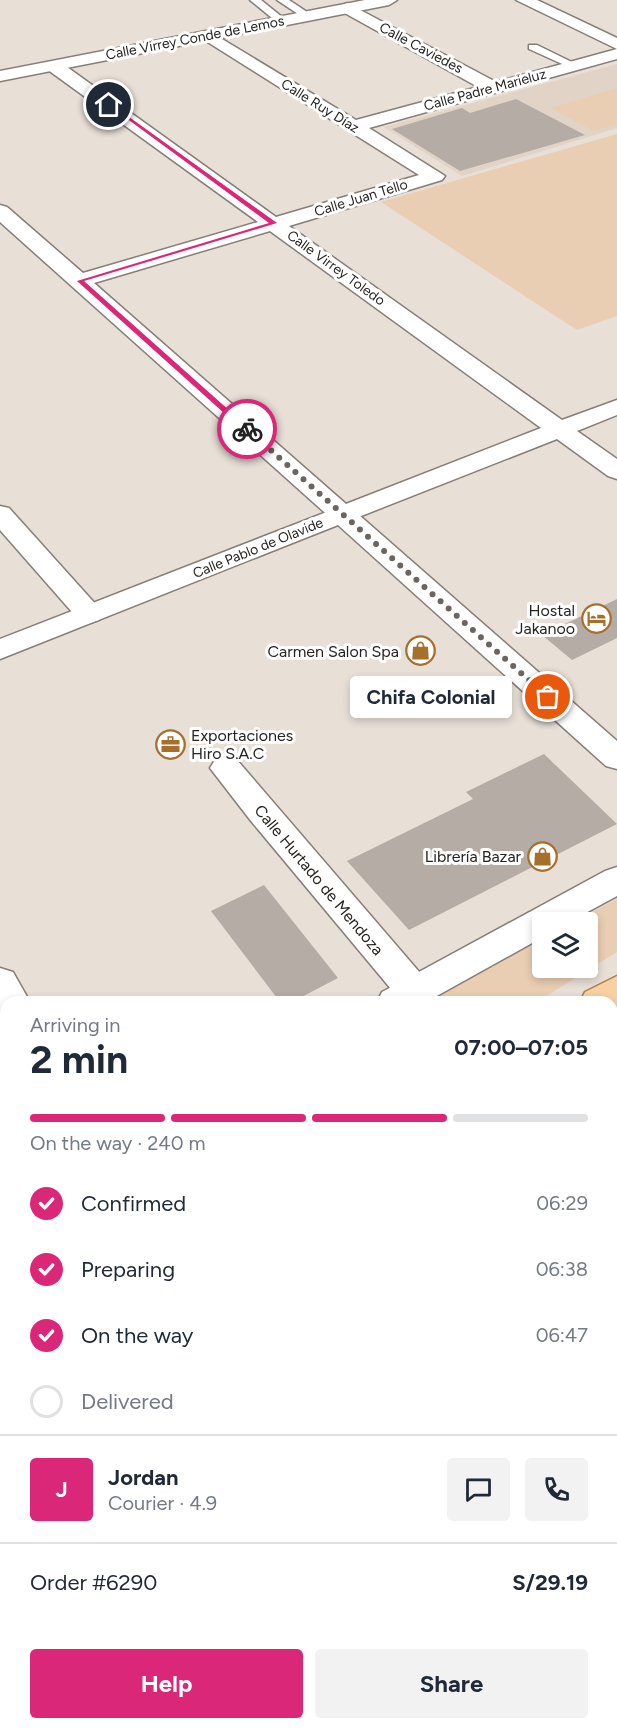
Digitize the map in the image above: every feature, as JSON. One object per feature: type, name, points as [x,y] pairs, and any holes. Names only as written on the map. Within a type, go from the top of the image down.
[{"type":"street","name":"Calle Virrey Conde de Lemos","points":[[0,76],[389,0]]},
{"type":"street","points":[[524,0],[617,44]]},
{"type":"street","name":"Calle Caviedes","points":[[347,8],[495,88]]},
{"type":"street","name":"Calle Ruy Díaz","points":[[206,36],[435,176]]},
{"type":"street","name":"Calle Padre Marieluz","points":[[354,126],[617,54]]},
{"type":"street","name":"Calle Virrey Toledo","points":[[54,66],[617,471]]},
{"type":"street","name":"Calle Juan Tello","points":[[80,281],[435,176]]},
{"type":"street","points":[[0,211],[20,240],[80,281],[617,758]]},
{"type":"street","name":"Calle Pablo de Olavide","points":[[0,650],[617,407]]},
{"type":"street","points":[[0,514],[89,614]]},
{"type":"street","name":"Calle Hurtado de Mendoza","points":[[226,768],[404,996]]},
{"type":"street","points":[[407,996],[617,880]]},
{"type":"street","points":[[0,981],[9,996]]},
{"type":"lane","points":[[255,0],[282,21]]},
{"type":"lane","points":[[282,0],[308,16]]},
{"type":"lane","points":[[533,47],[575,66]]},
{"type":"shaded area","points":[[617,64],[617,128],[462,176],[384,127]]},
{"type":"shaded area","points":[[617,88],[617,124],[594,131],[551,108]]},
{"type":"shaded area","points":[[617,134],[617,316],[577,330],[381,202]]},
{"type":"shaded area","points":[[617,899],[617,952],[598,964],[598,912],[593,912]]},
{"type":"shaded area","points":[[532,945],[532,978],[575,978],[547,996],[437,996]]},
{"type":"building","points":[[516,99],[585,135],[460,171],[392,129],[462,108],[470,113]]},
{"type":"building","name":"Hostal Jakanoo","points":[[617,599],[617,638],[572,660],[542,635]]},
{"type":"building","points":[[544,754],[617,824],[409,930],[347,861],[473,799],[466,792]]},
{"type":"building","points":[[264,885],[338,978],[304,996],[275,996],[211,911]]},
{"type":"way so far","points":[[247,429],[548,697]]},
{"type":"place","name":"Hostal Jakanoo","points":[[596,619]]},
{"type":"place","name":"Carmen Salon Spa","points":[[420,651]]},
{"type":"place","name":"Chifa Colonial","points":[[548,697]]},
{"type":"place","name":"Exportaciones Hiro S.A.C","points":[[170,744]]},
{"type":"place","name":"Librería Bazar","points":[[542,856]]},
{"type":"route","points":[[109,105],[274,223],[80,281],[247,429]]}]
